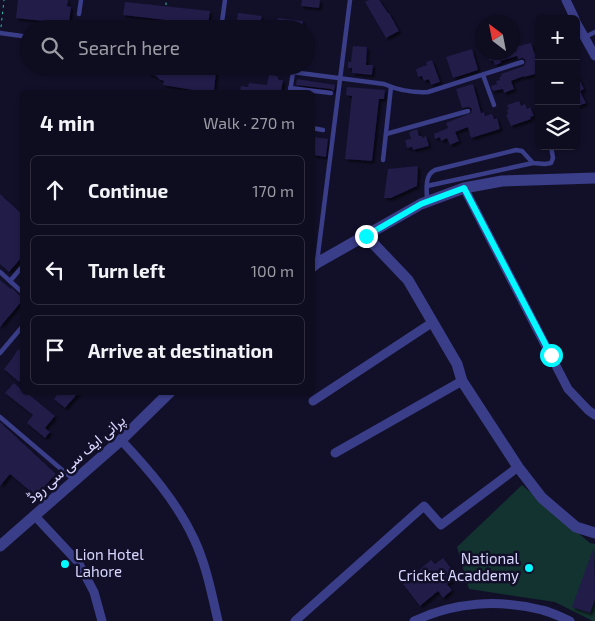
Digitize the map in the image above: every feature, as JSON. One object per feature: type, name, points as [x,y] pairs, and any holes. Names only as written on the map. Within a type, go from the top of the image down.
[{"type":"street","points":[[566,0],[573,15]]},
{"type":"street","points":[[580,28],[595,56]]},
{"type":"street","points":[[315,265],[421,204],[464,188],[502,181],[595,178]]},
{"type":"street","points":[[464,188],[568,389],[595,415]]},
{"type":"street","points":[[366,236],[408,280],[457,364],[462,381],[518,467],[542,498],[576,527],[595,533]]},
{"type":"street","points":[[313,401],[433,322]]},
{"type":"street","points":[[335,453],[462,381]]},
{"type":"street","name":"پرانی ایف سی سی روڈ","points":[[0,546],[121,440],[167,395]]},
{"type":"street","points":[[121,440],[165,491],[184,520],[195,541],[218,621]]},
{"type":"street","points":[[295,621],[424,506],[441,525],[518,467]]},
{"type":"street","points":[[34,515],[78,562],[94,592],[102,621]]},
{"type":"street","points":[[414,621],[460,606],[492,603],[544,610],[570,621]]},
{"type":"lane","points":[[79,14],[81,0]]},
{"type":"lane","points":[[223,20],[225,0]]},
{"type":"lane","points":[[315,265],[350,0]]},
{"type":"lane","points":[[585,37],[595,32]]},
{"type":"lane","points":[[0,33],[20,35]]},
{"type":"lane","points":[[313,75],[384,84],[419,93],[428,92],[522,62]]},
{"type":"lane","points":[[290,90],[292,75]]},
{"type":"lane","points":[[483,75],[494,105]]},
{"type":"lane","points":[[383,160],[391,87]]},
{"type":"lane","points":[[315,92],[332,93]]},
{"type":"lane","points":[[386,134],[468,111]]},
{"type":"lane","points":[[315,129],[323,130]]},
{"type":"lane","points":[[426,202],[427,178],[430,172],[435,170],[516,150],[522,151],[532,163]]},
{"type":"lane","points":[[427,186],[532,163],[551,163],[553,158],[551,150]]},
{"type":"lane","points":[[10,281],[20,269]]},
{"type":"lane","points":[[0,272],[20,290]]},
{"type":"lane","points":[[0,353],[20,329]]},
{"type":"lane","points":[[0,417],[75,481]]},
{"type":"path","points":[[0,33],[4,0]]},
{"type":"green space","name":"National Cricket Acaddemy","points":[[522,485],[590,543],[595,544],[595,621],[555,602],[469,589],[457,547]]},
{"type":"building","points":[[18,0],[68,0],[67,6],[71,7],[69,20],[16,18]]},
{"type":"building","points":[[302,0],[320,0],[319,8],[301,6]]},
{"type":"building","points":[[379,0],[399,31],[386,38],[365,2]]},
{"type":"building","points":[[125,2],[210,11],[209,20],[166,20],[123,15]]},
{"type":"building","points":[[238,13],[262,16],[261,20],[237,20]]},
{"type":"building","points":[[278,18],[295,20],[278,20]]},
{"type":"building","points":[[531,43],[535,54],[535,74],[511,81],[514,89],[504,93],[503,89],[493,91],[491,86],[497,84],[496,81],[500,80],[501,74],[524,66],[526,61],[523,58],[520,59],[520,46]]},
{"type":"building","points":[[353,46],[367,47],[366,65],[373,65],[372,75],[352,73],[352,68],[348,68],[348,62],[351,62]]},
{"type":"building","points":[[472,49],[478,70],[453,78],[446,57]]},
{"type":"building","points":[[432,60],[440,82],[431,85],[429,79],[424,81],[422,76],[418,77],[416,69],[427,65],[426,62]]},
{"type":"building","points":[[493,60],[503,60],[500,61],[501,63],[495,65]]},
{"type":"building","points":[[152,75],[216,75],[214,90],[193,90],[163,85],[164,81]]},
{"type":"building","points":[[269,75],[277,76],[279,80],[283,80],[281,90],[240,90],[241,86],[248,87],[249,83],[267,85]]},
{"type":"building","points":[[297,79],[335,85],[334,91],[331,89],[296,85]]},
{"type":"building","points":[[580,81],[584,89],[580,91]]},
{"type":"building","points":[[473,84],[481,113],[484,112],[485,116],[492,114],[494,119],[497,118],[500,129],[471,138],[468,127],[455,132],[459,141],[450,145],[447,138],[441,141],[440,137],[435,139],[434,134],[448,128],[446,123],[471,113],[472,109],[469,107],[462,108],[456,89]]},
{"type":"building","points":[[347,87],[385,90],[384,99],[379,99],[372,161],[345,159],[352,96],[346,95]]},
{"type":"building","points":[[580,91],[586,103],[580,105]]},
{"type":"building","points":[[519,101],[521,106],[525,104],[527,109],[530,107],[534,116],[530,117],[531,119],[511,126],[506,115],[509,109],[507,105]]},
{"type":"building","points":[[417,129],[419,136],[422,136],[422,138],[426,136],[429,146],[413,150],[412,147],[407,148],[405,140],[411,139],[409,132]]},
{"type":"building","points":[[315,137],[328,139],[326,157],[315,155]]},
{"type":"building","points":[[418,166],[417,186],[391,198],[384,198],[388,169]]},
{"type":"building","points":[[0,194],[20,212],[20,259],[9,272],[0,264]]},
{"type":"building","points":[[0,280],[20,295],[20,303],[0,327]]},
{"type":"building","points":[[20,349],[19,382],[4,369]]},
{"type":"building","points":[[14,383],[20,388],[20,395],[30,395],[55,416],[45,428],[50,432],[45,438],[27,423],[33,415],[5,393]]},
{"type":"building","points":[[57,395],[76,395],[65,408],[54,399]]},
{"type":"building","points":[[0,422],[56,474],[36,496],[10,474],[0,486]]},
{"type":"building","points":[[594,547],[595,599],[590,613],[572,607]]},
{"type":"building","points":[[443,558],[455,573],[452,575],[452,580],[447,584],[452,590],[443,598],[438,591],[420,606],[403,584],[431,560],[435,564]]},
{"type":"place","name":"Lion Hotel Lahore","points":[[65,564]]},
{"type":"place","name":"National Cricket Acaddemy","points":[[529,568]]},
{"type":"route","points":[[366,236],[421,204],[464,188],[551,355]]}]
